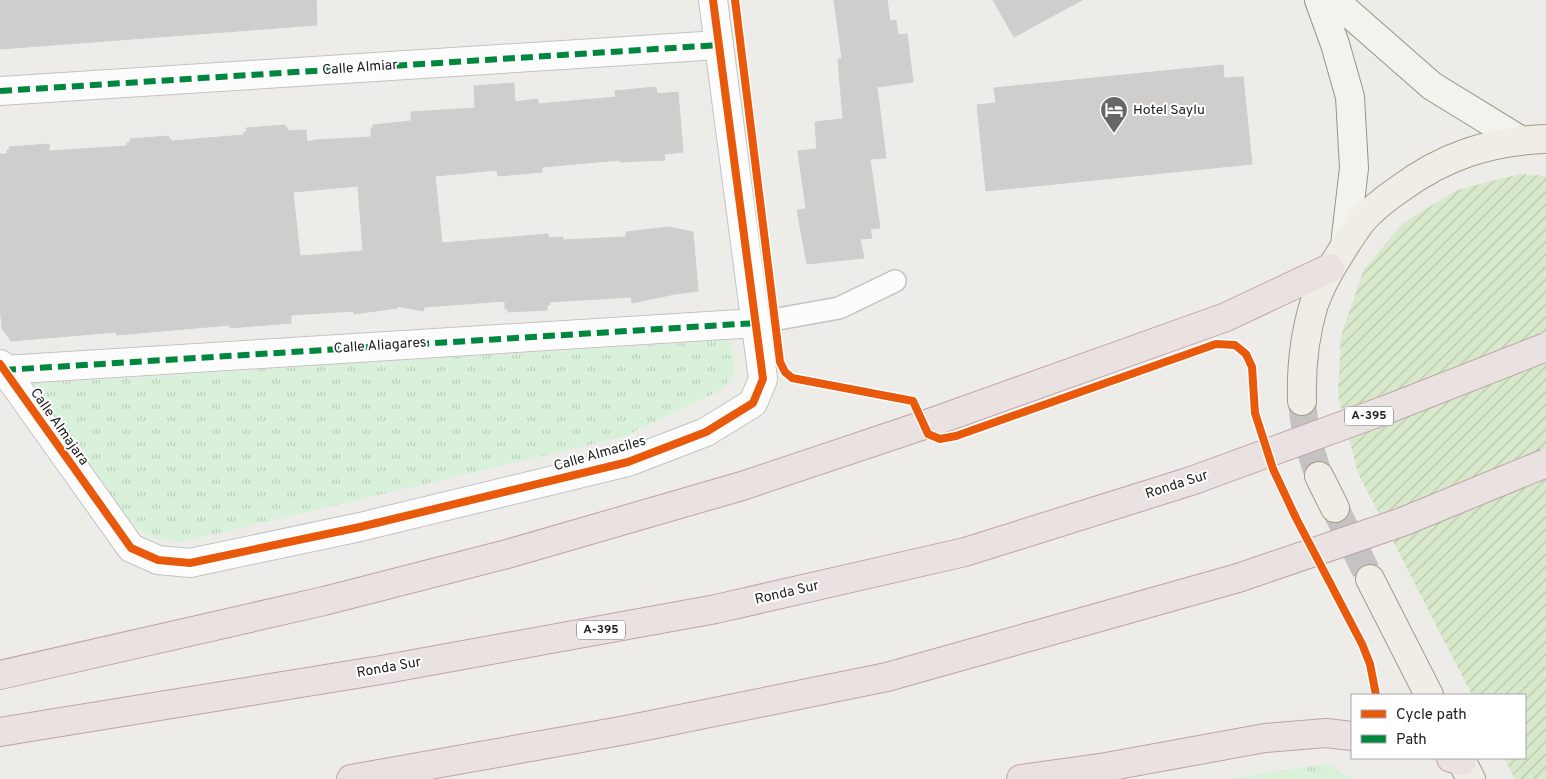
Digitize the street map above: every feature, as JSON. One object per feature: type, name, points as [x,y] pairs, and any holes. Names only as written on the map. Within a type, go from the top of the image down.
[{"type":"highway","points":[[0,675],[324,600],[507,554],[742,486],[924,425],[1226,317],[1330,268]]},
{"type":"highway","name":"Ronda Sur","points":[[0,732],[390,668],[716,610],[965,552],[1191,481],[1388,409],[1546,347]]},
{"type":"highway","points":[[352,779],[626,730],[887,677],[1238,578],[1402,522],[1546,462]]},
{"type":"highway","points":[[1021,779],[1106,767],[1265,738],[1326,733],[1351,736]]},
{"type":"main road","points":[[1302,402],[1301,369],[1306,335],[1315,303],[1330,268],[1362,221],[1386,199],[1436,165],[1477,149],[1533,140]]},
{"type":"main road","points":[[1319,476],[1335,508]]},
{"type":"main road","points":[[1370,579],[1428,694]]},
{"type":"street","name":"Calle Almaciles","points":[[98,504],[131,548],[158,560],[190,563],[360,527],[628,462],[706,432],[753,403],[763,378],[713,0]]},
{"type":"street","points":[[1319,0],[1335,44],[1350,97],[1354,168],[1345,245]]},
{"type":"street","points":[[1334,0],[1432,86],[1533,140]]},
{"type":"street","name":"Calle Almiar","points":[[0,91],[719,45]]},
{"type":"street","name":"Calle Aliagares","points":[[2,367],[756,323]]},
{"type":"street","name":"Calle Almajara","points":[[2,367],[98,504]]},
{"type":"lane","points":[[756,323],[839,308],[895,281]]},
{"type":"green space","points":[[1520,174],[1546,176],[1546,779],[1515,779],[1505,759],[1526,759],[1526,694],[1471,694],[1358,473],[1338,395],[1341,336],[1364,269],[1403,223],[1457,190]]},
{"type":"green space","points":[[731,340],[735,373],[723,389],[623,437],[181,542],[161,540],[141,532],[127,517],[118,517],[28,384]]},
{"type":"green space","points":[[1327,764],[1354,779],[1227,779]]},
{"type":"building","points":[[0,0],[316,0],[317,25],[0,49]]},
{"type":"building","points":[[834,0],[887,0],[890,21],[896,20],[898,35],[907,34],[913,82],[877,87],[886,158],[870,159],[880,228],[870,229],[872,238],[860,239],[864,258],[807,264],[797,210],[806,209],[798,151],[817,149],[815,122],[843,119],[838,59],[842,59]]},
{"type":"building","points":[[993,0],[1082,0],[1014,37]]},
{"type":"building","name":"Hotel Saylu","points":[[1223,65],[1224,78],[1243,77],[1252,164],[986,191],[977,105],[996,103],[994,88]]},
{"type":"building","points":[[514,83],[515,102],[538,99],[538,104],[616,97],[615,91],[656,87],[657,94],[678,92],[683,152],[664,154],[665,160],[620,162],[620,160],[542,167],[542,172],[498,176],[497,170],[435,176],[442,243],[548,234],[549,238],[563,237],[563,240],[626,237],[626,232],[669,227],[693,232],[698,291],[632,303],[631,297],[549,302],[550,305],[547,305],[547,310],[508,312],[508,309],[505,309],[505,301],[424,307],[423,311],[397,306],[397,308],[354,314],[354,311],[291,315],[291,323],[230,328],[230,325],[116,335],[116,332],[11,341],[2,328],[0,305],[0,154],[7,154],[7,150],[10,150],[9,147],[49,144],[49,151],[127,146],[127,143],[130,143],[130,139],[169,136],[169,140],[171,139],[172,141],[244,135],[244,132],[247,132],[246,128],[285,125],[288,131],[306,130],[307,142],[371,137],[373,125],[411,121],[411,112],[475,108],[474,86]],"holes":[[[358,186],[363,251],[300,256],[293,192]]]},
{"type":"tunnel","points":[[1302,401],[1308,439],[1319,476]]},
{"type":"tunnel","points":[[1335,508],[1370,579]]},
{"type":"marked path","points":[[0,91],[719,45]]},
{"type":"marked path","points":[[4,370],[756,323]]},
{"type":"cycle path","points":[[0,364],[131,548],[158,560],[190,563],[360,527],[628,462],[706,432],[753,403],[763,379],[713,0]]},
{"type":"cycle path","points":[[735,0],[780,362],[785,372],[792,378],[913,401],[928,434],[940,439],[956,436],[1216,344],[1235,345],[1246,354],[1252,367],[1255,413],[1273,469],[1296,518],[1362,644],[1370,664],[1376,694]]},
{"type":"place","name":"Hotel Saylu","points":[[1114,134]]}]
